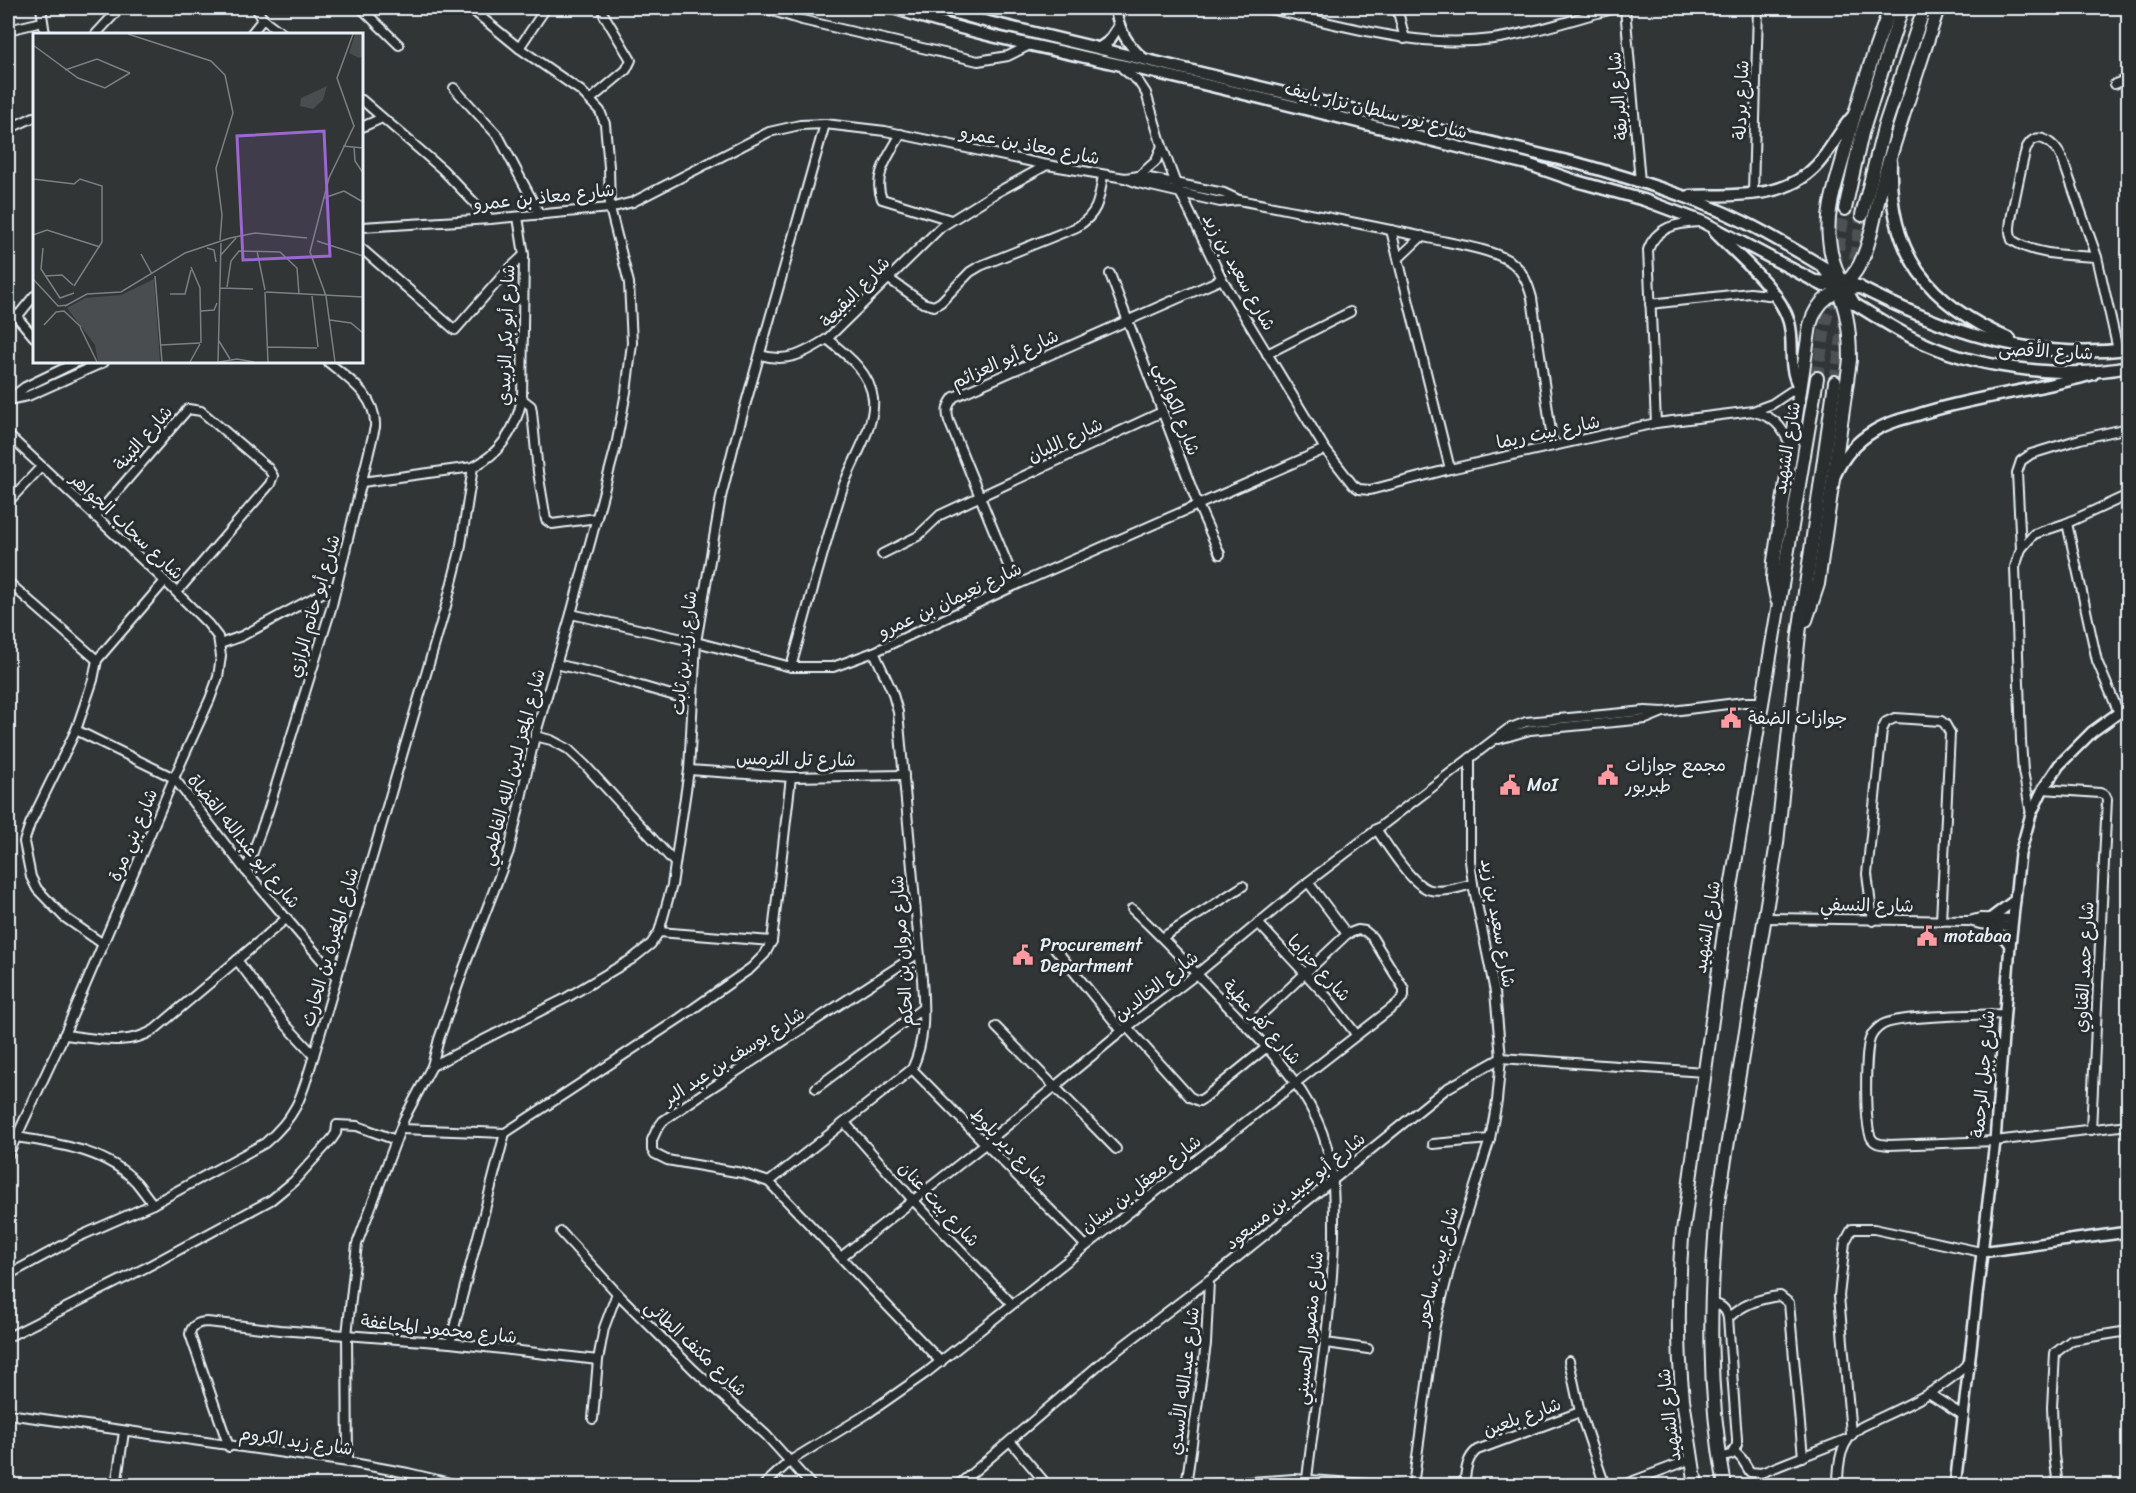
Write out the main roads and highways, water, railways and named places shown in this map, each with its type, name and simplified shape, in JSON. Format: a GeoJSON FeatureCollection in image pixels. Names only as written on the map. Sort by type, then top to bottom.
{"type":"FeatureCollection","features":[{"type":"Feature","properties":{"kind":"highway"},"geometry":{"type":"LineString","coordinates":[[1799,634],[1818,584],[1850,360],[1849,334],[1842,288],[1829,240],[1830,212],[1854,116],[1890,8]]}},
{"type":"Feature","properties":{"kind":"highway"},"geometry":{"type":"LineString","coordinates":[[1845,209],[1862,134],[1902,8]]}},
{"type":"Feature","properties":{"kind":"highway"},"geometry":{"type":"LineString","coordinates":[[1862,215],[1884,128],[1924,8]]}},
{"type":"Feature","properties":{"kind":"highway"},"geometry":{"type":"LineString","coordinates":[[1779,607],[1774,589],[1773,561],[1811,319],[1821,302],[1842,288],[1864,256],[1877,200],[1938,8]]}},
{"type":"Feature","properties":{"kind":"highway"},"geometry":{"type":"LineString","coordinates":[[1825,268],[1842,288]]}},
{"type":"Feature","properties":{"kind":"highway"},"geometry":{"type":"LineString","coordinates":[[1817,282],[1842,288],[1859,287]]}},
{"type":"Feature","properties":{"kind":"highway","name":"شارع الشهيد"},"geometry":{"type":"LineString","coordinates":[[1696,1485],[1681,1371],[1679,1291],[1682,1238],[1727,911],[1817,378]]}},
{"type":"Feature","properties":{"kind":"highway","name":"شارع الشهيد"},"geometry":{"type":"LineString","coordinates":[[1725,1485],[1711,1381],[1716,1227],[1721,1177],[1781,814],[1799,634],[1835,382]]}},
{"type":"Feature","properties":{"kind":"main road","name":"شارع نور سلطان نزار باييف"},"geometry":{"type":"LineString","coordinates":[[893,8],[1030,45],[1120,64],[1527,164],[1576,181],[1644,200],[1706,224],[1817,282]]}},
{"type":"Feature","properties":{"kind":"main road","name":"شارع نور سلطان نزار باييف"},"geometry":{"type":"LineString","coordinates":[[938,8],[1580,164],[1681,196],[1744,221],[1825,268]]}},
{"type":"Feature","properties":{"kind":"main road"},"geometry":{"type":"LineString","coordinates":[[1681,196],[1753,193],[1778,190],[1789,186],[1817,165],[1854,116]]}},
{"type":"Feature","properties":{"kind":"main road"},"geometry":{"type":"LineString","coordinates":[[1891,154],[1893,207],[1901,237],[1915,267],[1936,294],[1966,318],[2027,346]]}},
{"type":"Feature","properties":{"kind":"main road"},"geometry":{"type":"LineString","coordinates":[[1706,224],[1777,296],[1791,328],[1792,368],[1799,386]]}},
{"type":"Feature","properties":{"kind":"main road","name":"شارع الأقصى"},"geometry":{"type":"LineString","coordinates":[[1859,287],[1932,322],[1978,337],[2052,351],[2085,352],[2123,349]]}},
{"type":"Feature","properties":{"kind":"main road","name":"شارع الأقصى"},"geometry":{"type":"LineString","coordinates":[[1842,288],[1907,336],[1973,361],[2020,369],[2106,370],[2128,367]]}},
{"type":"Feature","properties":{"kind":"main road"},"geometry":{"type":"LineString","coordinates":[[1832,481],[1849,452],[1865,437],[1884,425],[1960,402],[2061,383],[2106,370]]}},
{"type":"Feature","properties":{"kind":"tunnel"},"geometry":{"type":"LineString","coordinates":[[1835,267],[1845,209]]}},
{"type":"Feature","properties":{"kind":"tunnel"},"geometry":{"type":"LineString","coordinates":[[1852,277],[1862,215]]}},
{"type":"Feature","properties":{"kind":"tunnel"},"geometry":{"type":"LineString","coordinates":[[1817,378],[1831,290]]}},
{"type":"Feature","properties":{"kind":"tunnel"},"geometry":{"type":"LineString","coordinates":[[1835,382],[1845,318]]}},
{"type":"Feature","properties":{"kind":"place","name":"جوازات الضفة"},"geometry":{"type":"Point","coordinates":[1731,718]}},
{"type":"Feature","properties":{"kind":"place","name":"مجمع جوازات طبربور"},"geometry":{"type":"Point","coordinates":[1608,775]}},
{"type":"Feature","properties":{"kind":"place","name":"MoI"},"geometry":{"type":"Point","coordinates":[1510,785]}},
{"type":"Feature","properties":{"kind":"place","name":"motabaa"},"geometry":{"type":"Point","coordinates":[1927,936]}},
{"type":"Feature","properties":{"kind":"place","name":"Procurement Department"},"geometry":{"type":"Point","coordinates":[1023,955]}}]}
